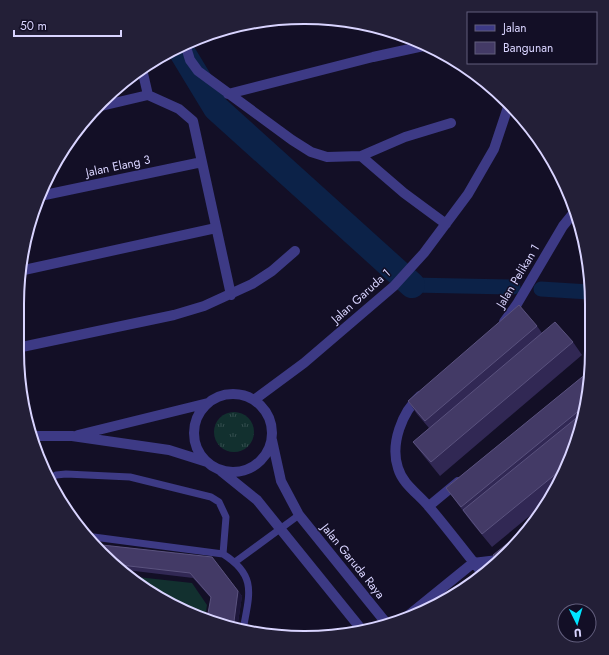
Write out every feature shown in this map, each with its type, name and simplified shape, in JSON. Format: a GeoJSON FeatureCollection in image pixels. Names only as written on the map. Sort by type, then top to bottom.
{"type":"FeatureCollection","features":[{"type":"Feature","properties":{"kind":"street"},"geometry":{"type":"LineString","coordinates":[[228,94],[373,57],[417,47]]}},
{"type":"Feature","properties":{"kind":"street"},"geometry":{"type":"LineString","coordinates":[[187,50],[190,60],[198,71],[228,94],[292,140],[311,152],[327,157],[361,156],[405,137],[451,123]]}},
{"type":"Feature","properties":{"kind":"street"},"geometry":{"type":"LineString","coordinates":[[143,75],[148,95]]}},
{"type":"Feature","properties":{"kind":"street"},"geometry":{"type":"LineString","coordinates":[[108,104],[148,95],[182,111],[193,121],[231,294]]}},
{"type":"Feature","properties":{"kind":"street","name":"Jalan Garuda 1"},"geometry":{"type":"LineString","coordinates":[[254,400],[304,363],[394,286],[410,269],[468,194],[494,148],[507,110]]}},
{"type":"Feature","properties":{"kind":"street"},"geometry":{"type":"LineString","coordinates":[[361,156],[404,193],[446,224]]}},
{"type":"Feature","properties":{"kind":"street","name":"Jalan Elang 3"},"geometry":{"type":"LineString","coordinates":[[46,195],[202,162]]}},
{"type":"Feature","properties":{"kind":"street","name":"Jalan Pelikan 1"},"geometry":{"type":"LineString","coordinates":[[496,332],[517,304],[563,226],[571,217]]}},
{"type":"Feature","properties":{"kind":"street"},"geometry":{"type":"LineString","coordinates":[[26,270],[216,228]]}},
{"type":"Feature","properties":{"kind":"street"},"geometry":{"type":"LineString","coordinates":[[24,347],[174,315],[231,294],[272,271],[296,251]]}},
{"type":"Feature","properties":{"kind":"street"},"geometry":{"type":"LineString","coordinates":[[427,390],[415,400],[405,414],[397,442],[396,457],[398,468],[405,482],[429,506],[479,569]]}},
{"type":"Feature","properties":{"kind":"street"},"geometry":{"type":"LineString","coordinates":[[206,462],[198,451],[194,439],[194,425],[199,413],[208,403],[218,396],[231,393],[243,395],[254,400],[263,407],[269,417],[272,428],[272,440],[281,481],[299,515]]}},
{"type":"Feature","properties":{"kind":"street"},"geometry":{"type":"LineString","coordinates":[[72,436],[208,403]]}},
{"type":"Feature","properties":{"kind":"street"},"geometry":{"type":"LineString","coordinates":[[38,436],[72,436],[168,450],[206,462],[218,469],[258,500],[280,530],[359,626]]}},
{"type":"Feature","properties":{"kind":"street"},"geometry":{"type":"LineString","coordinates":[[218,469],[229,472],[241,471],[252,467],[261,460],[268,451],[272,440]]}},
{"type":"Feature","properties":{"kind":"street"},"geometry":{"type":"LineString","coordinates":[[429,506],[465,476]]}},
{"type":"Feature","properties":{"kind":"street","name":"Jalan Garuda Raya"},"geometry":{"type":"LineString","coordinates":[[299,515],[383,619]]}},
{"type":"Feature","properties":{"kind":"street"},"geometry":{"type":"LineString","coordinates":[[419,607],[473,562],[488,562]]}},
{"type":"Feature","properties":{"kind":"lane"},"geometry":{"type":"LineString","coordinates":[[54,476],[66,474],[130,477],[211,496],[219,502],[226,517],[223,554]]}},
{"type":"Feature","properties":{"kind":"lane"},"geometry":{"type":"LineString","coordinates":[[235,562],[299,515]]}},
{"type":"Feature","properties":{"kind":"lane"},"geometry":{"type":"LineString","coordinates":[[96,537],[223,554],[235,562],[245,573],[249,588],[244,624]]}},
{"type":"Feature","properties":{"kind":"green space"},"geometry":{"type":"Polygon","coordinates":[[[238,412],[245,415],[251,421],[254,432],[253,440],[245,449],[238,452],[230,452],[223,449],[215,440],[214,428],[217,421],[226,413],[238,412]]]}},
{"type":"Feature","properties":{"kind":"green space"},"geometry":{"type":"Polygon","coordinates":[[[140,577],[192,583],[207,605],[206,613],[197,610],[164,593],[140,577]]]}},
{"type":"Feature","properties":{"kind":"building"},"geometry":{"type":"Polygon","coordinates":[[[519,305],[537,326],[425,421],[408,401],[519,305]]]}},
{"type":"Feature","properties":{"kind":"building"},"geometry":{"type":"Polygon","coordinates":[[[555,322],[573,342],[431,462],[413,442],[555,322]]]}},
{"type":"Feature","properties":{"kind":"building"},"geometry":{"type":"Polygon","coordinates":[[[584,376],[578,411],[461,507],[446,488],[584,376]]]}},
{"type":"Feature","properties":{"kind":"building"},"geometry":{"type":"Polygon","coordinates":[[[576,418],[564,458],[557,473],[482,534],[463,510],[576,418]]]}},
{"type":"Feature","properties":{"kind":"building"},"geometry":{"type":"Polygon","coordinates":[[[508,543],[494,557],[493,555],[508,543]]]}},
{"type":"Feature","properties":{"kind":"building"},"geometry":{"type":"Polygon","coordinates":[[[103,545],[212,557],[238,591],[234,622],[208,614],[211,597],[190,573],[125,566],[103,545]]]}},
{"type":"Feature","properties":{"kind":"waterway"},"geometry":{"type":"LineString","coordinates":[[182,52],[216,108],[412,285]]}},
{"type":"Feature","properties":{"kind":"waterway"},"geometry":{"type":"LineString","coordinates":[[412,285],[513,287]]}},
{"type":"Feature","properties":{"kind":"waterway"},"geometry":{"type":"LineString","coordinates":[[541,289],[584,292]]}}]}
